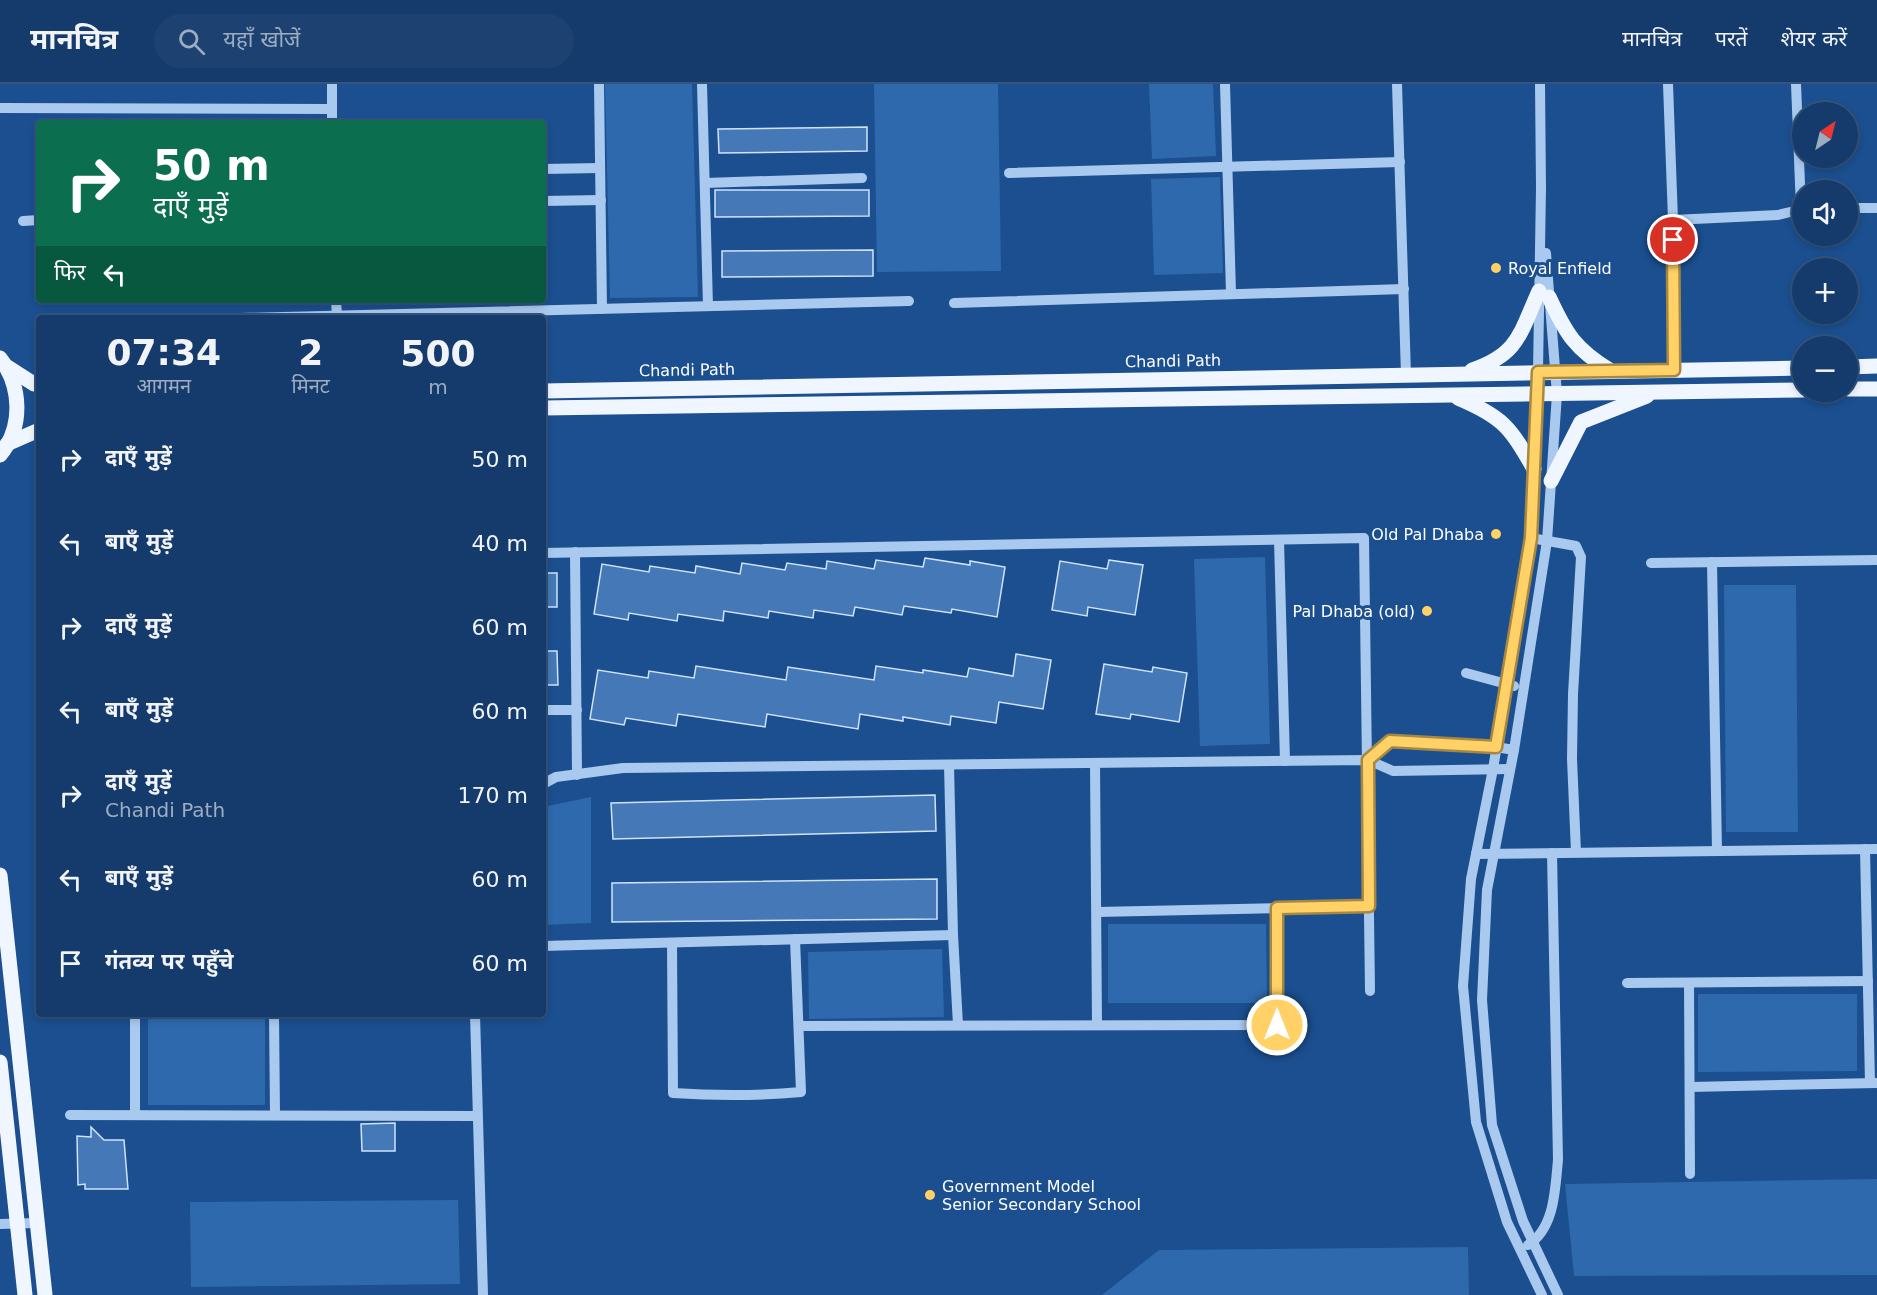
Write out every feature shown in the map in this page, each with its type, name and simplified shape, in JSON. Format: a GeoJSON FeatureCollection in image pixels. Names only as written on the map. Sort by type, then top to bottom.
{"type":"FeatureCollection","features":[{"type":"Feature","properties":{"kind":"main road"},"geometry":{"type":"LineString","coordinates":[[1460,374],[1494,361],[1510,350],[1544,294],[1570,338],[1591,358],[1611,371]]}},
{"type":"Feature","properties":{"kind":"main road"},"geometry":{"type":"LineString","coordinates":[[3,362],[36,384]]}},
{"type":"Feature","properties":{"kind":"main road"},"geometry":{"type":"LineString","coordinates":[[3,362],[15,389],[17,415],[13,432],[3,449]]}},
{"type":"Feature","properties":{"kind":"main road"},"geometry":{"type":"LineString","coordinates":[[1858,367],[1877,366]]}},
{"type":"Feature","properties":{"kind":"main road","name":"Chandi Path"},"geometry":{"type":"LineString","coordinates":[[546,391],[1792,368]]}},
{"type":"Feature","properties":{"kind":"main road"},"geometry":{"type":"LineString","coordinates":[[1858,389],[1877,389]]}},
{"type":"Feature","properties":{"kind":"main road"},"geometry":{"type":"LineString","coordinates":[[546,408],[1792,390]]}},
{"type":"Feature","properties":{"kind":"main road"},"geometry":{"type":"LineString","coordinates":[[1551,481],[1581,422],[1655,392]]}},
{"type":"Feature","properties":{"kind":"main road"},"geometry":{"type":"LineString","coordinates":[[1452,395],[1483,409],[1504,423],[1518,440],[1534,469]]}},
{"type":"Feature","properties":{"kind":"main road"},"geometry":{"type":"LineString","coordinates":[[3,449],[36,432]]}},
{"type":"Feature","properties":{"kind":"main road"},"geometry":{"type":"LineString","coordinates":[[0,875],[45,1295]]}},
{"type":"Feature","properties":{"kind":"main road"},"geometry":{"type":"LineString","coordinates":[[0,1062],[25,1295]]}},
{"type":"Feature","properties":{"kind":"street"},"geometry":{"type":"LineString","coordinates":[[332,84],[332,120]]}},
{"type":"Feature","properties":{"kind":"street"},"geometry":{"type":"LineString","coordinates":[[599,84],[602,309]]}},
{"type":"Feature","properties":{"kind":"street"},"geometry":{"type":"LineString","coordinates":[[702,84],[708,306]]}},
{"type":"Feature","properties":{"kind":"street"},"geometry":{"type":"LineString","coordinates":[[1225,84],[1231,293]]}},
{"type":"Feature","properties":{"kind":"street"},"geometry":{"type":"LineString","coordinates":[[1397,84],[1406,375]]}},
{"type":"Feature","properties":{"kind":"street"},"geometry":{"type":"LineString","coordinates":[[1539,84],[1544,294],[1538,372],[1531,538],[1493,769],[1471,879],[1463,986],[1476,1122],[1507,1222],[1542,1295]]}},
{"type":"Feature","properties":{"kind":"street"},"geometry":{"type":"LineString","coordinates":[[1668,84],[1673,220],[1674,370]]}},
{"type":"Feature","properties":{"kind":"street"},"geometry":{"type":"LineString","coordinates":[[1796,84],[1801,180]]}},
{"type":"Feature","properties":{"kind":"street"},"geometry":{"type":"LineString","coordinates":[[0,108],[332,109]]}},
{"type":"Feature","properties":{"kind":"street"},"geometry":{"type":"LineString","coordinates":[[1009,173],[1400,162]]}},
{"type":"Feature","properties":{"kind":"street"},"geometry":{"type":"LineString","coordinates":[[546,169],[600,168]]}},
{"type":"Feature","properties":{"kind":"street"},"geometry":{"type":"LineString","coordinates":[[705,183],[862,178]]}},
{"type":"Feature","properties":{"kind":"street"},"geometry":{"type":"LineString","coordinates":[[546,201],[601,200]]}},
{"type":"Feature","properties":{"kind":"street"},"geometry":{"type":"LineString","coordinates":[[1858,208],[1877,208]]}},
{"type":"Feature","properties":{"kind":"street"},"geometry":{"type":"LineString","coordinates":[[1673,220],[1778,215],[1792,212]]}},
{"type":"Feature","properties":{"kind":"street"},"geometry":{"type":"LineString","coordinates":[[23,221],[36,220]]}},
{"type":"Feature","properties":{"kind":"street"},"geometry":{"type":"LineString","coordinates":[[954,303],[1404,289]]}},
{"type":"Feature","properties":{"kind":"street"},"geometry":{"type":"LineString","coordinates":[[1544,294],[1557,394],[1547,541],[1514,750],[1487,890],[1482,1000],[1492,1125],[1522,1221],[1558,1295]]}},
{"type":"Feature","properties":{"kind":"street"},"geometry":{"type":"LineString","coordinates":[[375,315],[909,301]]}},
{"type":"Feature","properties":{"kind":"street"},"geometry":{"type":"LineString","coordinates":[[546,553],[1364,538],[1370,991]]}},
{"type":"Feature","properties":{"kind":"street"},"geometry":{"type":"LineString","coordinates":[[1531,538],[1576,546],[1581,557],[1572,759],[1576,852]]}},
{"type":"Feature","properties":{"kind":"street"},"geometry":{"type":"LineString","coordinates":[[1279,540],[1285,761]]}},
{"type":"Feature","properties":{"kind":"street"},"geometry":{"type":"LineString","coordinates":[[575,552],[577,775]]}},
{"type":"Feature","properties":{"kind":"street"},"geometry":{"type":"LineString","coordinates":[[1651,563],[1877,560]]}},
{"type":"Feature","properties":{"kind":"street"},"geometry":{"type":"LineString","coordinates":[[1712,562],[1717,851]]}},
{"type":"Feature","properties":{"kind":"street"},"geometry":{"type":"LineString","coordinates":[[1466,673],[1507,686],[1523,686]]}},
{"type":"Feature","properties":{"kind":"street"},"geometry":{"type":"LineString","coordinates":[[546,710],[577,710]]}},
{"type":"Feature","properties":{"kind":"street"},"geometry":{"type":"LineString","coordinates":[[1368,760],[1390,741],[1514,750]]}},
{"type":"Feature","properties":{"kind":"street"},"geometry":{"type":"LineString","coordinates":[[546,782],[556,777],[623,768],[1368,760],[1394,771],[1510,769]]}},
{"type":"Feature","properties":{"kind":"street"},"geometry":{"type":"LineString","coordinates":[[1095,763],[1097,1025]]}},
{"type":"Feature","properties":{"kind":"street"},"geometry":{"type":"LineString","coordinates":[[949,765],[953,935],[958,1025]]}},
{"type":"Feature","properties":{"kind":"street"},"geometry":{"type":"LineString","coordinates":[[1690,1087],[1873,1083],[1865,849]]}},
{"type":"Feature","properties":{"kind":"street"},"geometry":{"type":"LineString","coordinates":[[1476,854],[1877,849]]}},
{"type":"Feature","properties":{"kind":"street"},"geometry":{"type":"LineString","coordinates":[[1520,1250],[1533,1242],[1546,1224],[1554,1203],[1558,1160],[1552,853]]}},
{"type":"Feature","properties":{"kind":"street"},"geometry":{"type":"LineString","coordinates":[[1096,912],[1369,906]]}},
{"type":"Feature","properties":{"kind":"street"},"geometry":{"type":"LineString","coordinates":[[799,1026],[1277,1025],[1277,908]]}},
{"type":"Feature","properties":{"kind":"street"},"geometry":{"type":"LineString","coordinates":[[546,946],[953,935]]}},
{"type":"Feature","properties":{"kind":"street"},"geometry":{"type":"LineString","coordinates":[[672,943],[673,1093],[746,1096],[801,1092],[795,939]]}},
{"type":"Feature","properties":{"kind":"street"},"geometry":{"type":"LineString","coordinates":[[1627,983],[1868,981]]}},
{"type":"Feature","properties":{"kind":"street"},"geometry":{"type":"LineString","coordinates":[[1689,983],[1690,1174]]}},
{"type":"Feature","properties":{"kind":"street"},"geometry":{"type":"LineString","coordinates":[[135,1017],[135,1115]]}},
{"type":"Feature","properties":{"kind":"street"},"geometry":{"type":"LineString","coordinates":[[274,1017],[275,1115]]}},
{"type":"Feature","properties":{"kind":"street"},"geometry":{"type":"LineString","coordinates":[[476,1017],[483,1295]]}},
{"type":"Feature","properties":{"kind":"street"},"geometry":{"type":"LineString","coordinates":[[70,1115],[477,1116]]}},
{"type":"Feature","properties":{"kind":"street"},"geometry":{"type":"LineString","coordinates":[[0,1224],[36,1223]]}},
{"type":"Feature","properties":{"kind":"shaded area"},"geometry":{"type":"Polygon","coordinates":[[[605,84],[692,84],[698,297],[610,298],[605,84]]]}},
{"type":"Feature","properties":{"kind":"shaded area"},"geometry":{"type":"Polygon","coordinates":[[[874,84],[998,84],[1001,271],[877,272],[874,84]]]}},
{"type":"Feature","properties":{"kind":"shaded area"},"geometry":{"type":"Polygon","coordinates":[[[1149,84],[1213,84],[1216,156],[1152,159],[1149,84]]]}},
{"type":"Feature","properties":{"kind":"shaded area"},"geometry":{"type":"Polygon","coordinates":[[[1220,177],[1223,273],[1154,275],[1151,179],[1220,177]]]}},
{"type":"Feature","properties":{"kind":"shaded area"},"geometry":{"type":"Polygon","coordinates":[[[1265,557],[1270,744],[1200,746],[1194,559],[1265,557]]]}},
{"type":"Feature","properties":{"kind":"shaded area"},"geometry":{"type":"Polygon","coordinates":[[[1724,585],[1796,585],[1798,832],[1726,832],[1724,585]]]}},
{"type":"Feature","properties":{"kind":"shaded area"},"geometry":{"type":"Polygon","coordinates":[[[591,797],[591,923],[546,925],[546,806],[591,797]]]}},
{"type":"Feature","properties":{"kind":"shaded area"},"geometry":{"type":"Polygon","coordinates":[[[1108,924],[1266,924],[1267,1003],[1108,1003],[1108,924]]]}},
{"type":"Feature","properties":{"kind":"shaded area"},"geometry":{"type":"Polygon","coordinates":[[[942,949],[944,1017],[809,1019],[808,952],[942,949]]]}},
{"type":"Feature","properties":{"kind":"shaded area"},"geometry":{"type":"Polygon","coordinates":[[[1698,994],[1857,994],[1857,1071],[1698,1072],[1698,994]]]}},
{"type":"Feature","properties":{"kind":"shaded area"},"geometry":{"type":"Polygon","coordinates":[[[148,1017],[265,1017],[265,1105],[148,1105],[148,1017]]]}},
{"type":"Feature","properties":{"kind":"shaded area"},"geometry":{"type":"Polygon","coordinates":[[[1877,1179],[1877,1275],[1574,1276],[1565,1184],[1877,1179]]]}},
{"type":"Feature","properties":{"kind":"shaded area"},"geometry":{"type":"Polygon","coordinates":[[[458,1200],[460,1284],[191,1287],[190,1202],[458,1200]]]}},
{"type":"Feature","properties":{"kind":"shaded area"},"geometry":{"type":"Polygon","coordinates":[[[1468,1247],[1469,1295],[1102,1295],[1159,1250],[1468,1247]]]}},
{"type":"Feature","properties":{"kind":"building"},"geometry":{"type":"Polygon","coordinates":[[[867,127],[867,151],[719,153],[718,129],[867,127]]]}},
{"type":"Feature","properties":{"kind":"building"},"geometry":{"type":"Polygon","coordinates":[[[715,190],[869,190],[869,216],[715,217],[715,190]]]}},
{"type":"Feature","properties":{"kind":"building"},"geometry":{"type":"Polygon","coordinates":[[[873,250],[873,276],[722,277],[722,251],[873,250]]]}},
{"type":"Feature","properties":{"kind":"building"},"geometry":{"type":"Polygon","coordinates":[[[925,558],[970,565],[970,561],[1005,567],[997,617],[952,609],[951,613],[904,606],[902,615],[855,607],[853,616],[814,610],[813,618],[769,611],[768,618],[724,611],[723,621],[678,614],[677,621],[629,613],[628,620],[594,614],[602,564],[649,572],[650,566],[695,573],[696,566],[740,574],[742,563],[785,570],[787,563],[826,569],[827,561],[874,569],[876,560],[923,567],[925,558]]]}},
{"type":"Feature","properties":{"kind":"building"},"geometry":{"type":"Polygon","coordinates":[[[1109,560],[1143,565],[1135,615],[1088,607],[1087,616],[1052,610],[1060,561],[1107,569],[1109,560]]]}},
{"type":"Feature","properties":{"kind":"building"},"geometry":{"type":"Polygon","coordinates":[[[546,573],[557,573],[557,607],[546,607],[546,573]]]}},
{"type":"Feature","properties":{"kind":"building"},"geometry":{"type":"Polygon","coordinates":[[[546,651],[557,651],[558,685],[546,685],[546,651]]]}},
{"type":"Feature","properties":{"kind":"building"},"geometry":{"type":"Polygon","coordinates":[[[1016,654],[1051,660],[1043,709],[999,702],[996,723],[951,716],[950,725],[903,717],[903,721],[860,714],[858,729],[767,714],[765,727],[678,714],[676,726],[626,718],[624,725],[590,719],[598,670],[648,678],[649,671],[694,678],[696,666],[786,680],[788,667],[874,680],[876,666],[967,677],[969,668],[1013,676],[1016,654]]]}},
{"type":"Feature","properties":{"kind":"building"},"geometry":{"type":"Polygon","coordinates":[[[1104,664],[1152,672],[1153,667],[1187,673],[1179,722],[1131,714],[1130,719],[1096,714],[1104,664]]]}},
{"type":"Feature","properties":{"kind":"building"},"geometry":{"type":"Polygon","coordinates":[[[935,795],[936,831],[613,839],[611,803],[935,795]]]}},
{"type":"Feature","properties":{"kind":"building"},"geometry":{"type":"Polygon","coordinates":[[[937,879],[937,919],[612,922],[612,883],[937,879]]]}},
{"type":"Feature","properties":{"kind":"building"},"geometry":{"type":"Polygon","coordinates":[[[395,1123],[395,1151],[362,1151],[361,1124],[395,1123]]]}},
{"type":"Feature","properties":{"kind":"building"},"geometry":{"type":"Polygon","coordinates":[[[91,1127],[104,1140],[124,1140],[128,1189],[85,1189],[85,1184],[78,1185],[77,1136],[91,1137],[91,1127]]]}},
{"type":"Feature","properties":{"kind":"place","name":"Royal Enfield"},"geometry":{"type":"Point","coordinates":[1496,268]}},
{"type":"Feature","properties":{"kind":"place","name":"Old Pal Dhaba"},"geometry":{"type":"Point","coordinates":[1496,534]}},
{"type":"Feature","properties":{"kind":"place","name":"Pal Dhaba (old)"},"geometry":{"type":"Point","coordinates":[1427,611]}},
{"type":"Feature","properties":{"kind":"place","name":"Government Model Senior Secondary School"},"geometry":{"type":"Point","coordinates":[930,1195]}},
{"type":"Feature","properties":{"kind":"route"},"geometry":{"type":"LineString","coordinates":[[1277,1025],[1277,908],[1369,906],[1368,760],[1390,741],[1496,747],[1531,538],[1538,372],[1674,370],[1673,240]]}}]}
